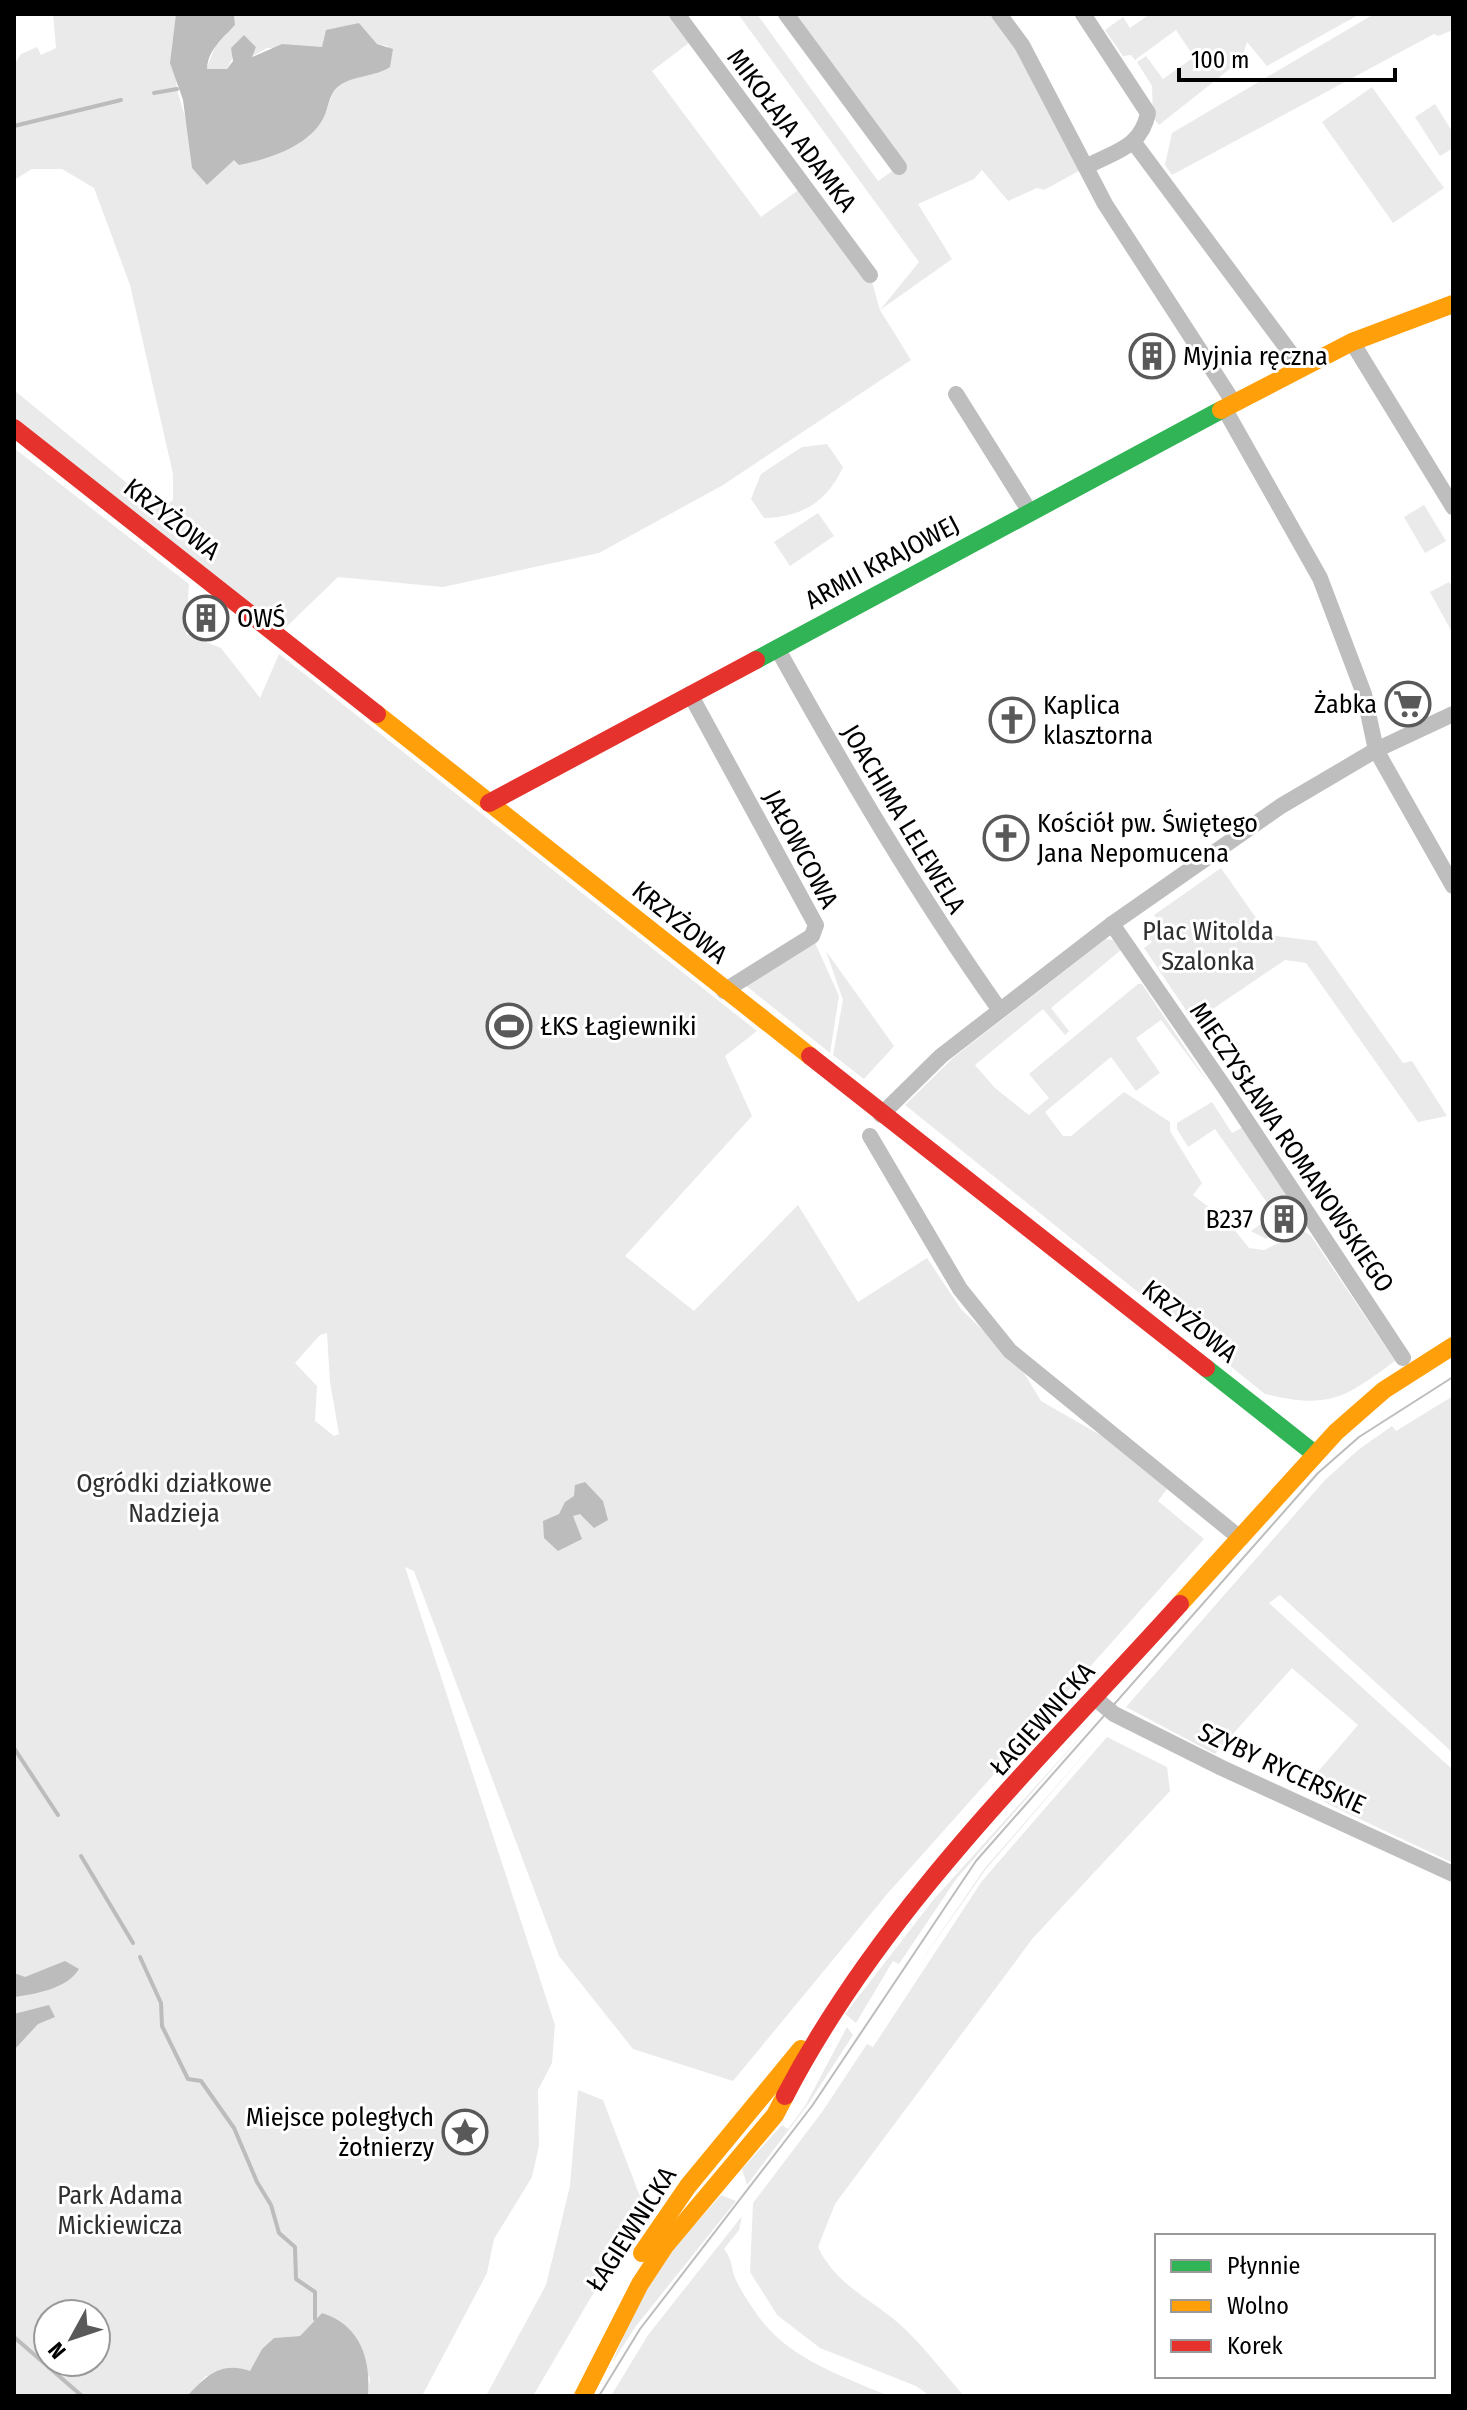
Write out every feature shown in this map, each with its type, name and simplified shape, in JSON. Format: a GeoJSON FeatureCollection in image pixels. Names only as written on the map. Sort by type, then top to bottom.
{"type":"FeatureCollection","features":[{"type":"Feature","properties":{"kind":"street","name":"MIKOŁAJA ADAMKA"},"geometry":{"type":"LineString","coordinates":[[677,14],[870,275]]}},
{"type":"Feature","properties":{"kind":"street"},"geometry":{"type":"LineString","coordinates":[[786,14],[899,167]]}},
{"type":"Feature","properties":{"kind":"street"},"geometry":{"type":"LineString","coordinates":[[999,14],[1022,45],[1105,204],[1229,405],[1320,578],[1364,694],[1376,750],[1453,886]]}},
{"type":"Feature","properties":{"kind":"street"},"geometry":{"type":"LineString","coordinates":[[1083,14],[1148,113],[1145,127],[1135,144],[1086,167]]}},
{"type":"Feature","properties":{"kind":"street"},"geometry":{"type":"LineString","coordinates":[[1135,144],[1301,367]]}},
{"type":"Feature","properties":{"kind":"street","name":"ARMII KRAJOWEJ"},"geometry":{"type":"LineString","coordinates":[[489,803],[1301,367],[1352,342],[1453,304]]}},
{"type":"Feature","properties":{"kind":"street"},"geometry":{"type":"LineString","coordinates":[[1352,342],[1453,507]]}},
{"type":"Feature","properties":{"kind":"street"},"geometry":{"type":"LineString","coordinates":[[956,394],[1030,512]]}},
{"type":"Feature","properties":{"kind":"street","name":"KRZYŻOWA"},"geometry":{"type":"LineString","coordinates":[[14,428],[881,1115],[1315,1454]]}},
{"type":"Feature","properties":{"kind":"street","name":"JOACHIMA LELEWELA"},"geometry":{"type":"LineString","coordinates":[[777,648],[906,873],[999,1009]]}},
{"type":"Feature","properties":{"kind":"street","name":"JAŁOWCOWA"},"geometry":{"type":"LineString","coordinates":[[690,694],[816,925],[812,936],[724,991]]}},
{"type":"Feature","properties":{"kind":"street"},"geometry":{"type":"LineString","coordinates":[[881,1115],[941,1056],[1112,924],[1281,806],[1376,750],[1453,714]]}},
{"type":"Feature","properties":{"kind":"street","name":"MIECZYSŁAWA ROMANOWSKIEGO"},"geometry":{"type":"LineString","coordinates":[[1112,924],[1403,1358]]}},
{"type":"Feature","properties":{"kind":"street"},"geometry":{"type":"LineString","coordinates":[[870,1136],[960,1289],[1010,1351],[1240,1538]]}},
{"type":"Feature","properties":{"kind":"street","name":"ŁAGIEWNICKA"},"geometry":{"type":"LineString","coordinates":[[569,2396],[601,2325],[651,2238],[748,2110],[819,2030],[940,1870],[1315,1454],[1366,1404],[1453,1346]]}},
{"type":"Feature","properties":{"kind":"street","name":"SZYBY RYCERSKIE"},"geometry":{"type":"LineString","coordinates":[[1096,1699],[1114,1714],[1215,1765],[1453,1874]]}},
{"type":"Feature","properties":{"kind":"street","name":"ŁAGIEWNICKA"},"geometry":{"type":"LineString","coordinates":[[583,2396],[640,2284],[665,2246],[785,2101],[819,2030]]}},
{"type":"Feature","properties":{"kind":"green space"},"geometry":{"type":"Polygon","coordinates":[[[53,14],[176,14],[177,32],[172,43],[177,89],[189,131],[192,168],[207,185],[234,159],[273,155],[298,144],[318,126],[338,87],[355,78],[385,70],[388,46],[377,44],[359,23],[345,29],[322,47],[267,48],[251,57],[256,47],[244,35],[227,69],[206,69],[216,45],[235,25],[234,14],[677,14],[694,39],[652,71],[761,217],[804,186],[870,275],[880,310],[911,360],[723,485],[599,553],[443,587],[338,577],[282,631],[14,419],[14,390],[139,493],[166,505],[173,500],[173,474],[130,285],[94,188],[62,169],[32,169],[14,180],[14,65],[21,54],[37,47],[41,55],[56,48],[53,14]]]}},
{"type":"Feature","properties":{"kind":"green space"},"geometry":{"type":"Polygon","coordinates":[[[738,14],[757,14],[878,181],[898,167],[786,14],[999,14],[1086,167],[1044,190],[1037,188],[1008,201],[982,170],[974,179],[918,204],[952,259],[880,310],[919,262],[738,14]]]}},
{"type":"Feature","properties":{"kind":"green space"},"geometry":{"type":"Polygon","coordinates":[[[1150,14],[1360,14],[1267,66],[1247,42],[1241,60],[1159,125],[1153,118],[1152,86],[1137,62],[1146,56],[1163,79],[1194,57],[1176,30],[1135,60],[1131,55],[1123,56],[1105,30],[1123,17],[1130,28],[1150,14]]]}},
{"type":"Feature","properties":{"kind":"green space"},"geometry":{"type":"Polygon","coordinates":[[[1374,14],[1453,14],[1453,30],[1438,36],[1434,34],[1172,175],[1165,165],[1172,133],[1374,14]]]}},
{"type":"Feature","properties":{"kind":"green space"},"geometry":{"type":"Polygon","coordinates":[[[1372,87],[1444,188],[1393,223],[1322,122],[1372,87]]]}},
{"type":"Feature","properties":{"kind":"green space"},"geometry":{"type":"Polygon","coordinates":[[[1435,104],[1453,133],[1453,148],[1440,156],[1415,117],[1435,104]]]}},
{"type":"Feature","properties":{"kind":"green space"},"geometry":{"type":"Polygon","coordinates":[[[827,444],[843,467],[829,490],[801,511],[764,518],[751,499],[761,474],[802,447],[827,444]]]}},
{"type":"Feature","properties":{"kind":"green space"},"geometry":{"type":"Polygon","coordinates":[[[14,448],[189,584],[186,634],[221,648],[260,698],[279,654],[757,1031],[725,1056],[752,1116],[625,1256],[694,1311],[798,1205],[858,1302],[927,1258],[961,1309],[1021,1368],[1041,1401],[1102,1436],[1167,1489],[1158,1501],[1204,1539],[888,1893],[733,2081],[633,2049],[559,1956],[414,1571],[405,1567],[555,2025],[552,2063],[538,2090],[539,2146],[532,2177],[494,2239],[487,2273],[422,2396],[368,2396],[370,2378],[322,2313],[300,2336],[274,2338],[262,2349],[250,2372],[206,2376],[187,2396],[14,2396],[14,448]],[[327,1333],[320,1335],[295,1363],[317,1386],[315,1421],[334,1436],[339,1434],[330,1382],[327,1333]]]}},
{"type":"Feature","properties":{"kind":"green space"},"geometry":{"type":"Polygon","coordinates":[[[1424,505],[1446,541],[1425,553],[1404,517],[1424,505]]]}},
{"type":"Feature","properties":{"kind":"green space"},"geometry":{"type":"Polygon","coordinates":[[[818,513],[834,536],[790,566],[774,542],[818,513]]]}},
{"type":"Feature","properties":{"kind":"green space"},"geometry":{"type":"Polygon","coordinates":[[[1449,582],[1453,588],[1453,634],[1430,592],[1449,582]]]}},
{"type":"Feature","properties":{"kind":"green space","name":"Plac Witolda Szalonka"},"geometry":{"type":"Polygon","coordinates":[[[1221,868],[1268,935],[1316,941],[1403,1063],[1412,1061],[1447,1116],[1418,1122],[1306,963],[1285,960],[1195,1021],[1192,1019],[1144,948],[1152,942],[1145,931],[1159,922],[1154,915],[1221,868]]]}},
{"type":"Feature","properties":{"kind":"green space"},"geometry":{"type":"Polygon","coordinates":[[[812,936],[839,996],[830,1053],[740,981],[812,936]]]}},
{"type":"Feature","properties":{"kind":"green space"},"geometry":{"type":"Polygon","coordinates":[[[1106,939],[1113,940],[1121,950],[1051,1008],[1069,1031],[1065,1035],[1043,1009],[975,1065],[995,1088],[1029,1115],[1049,1098],[1029,1074],[1138,984],[1142,984],[1210,1085],[1161,1020],[1136,1038],[1160,1073],[1136,1091],[1111,1057],[1045,1112],[1063,1136],[1071,1136],[1124,1092],[1170,1122],[1170,1131],[1202,1183],[1193,1195],[1229,1223],[1249,1248],[1264,1250],[1304,1231],[1311,1236],[1395,1361],[1348,1392],[1305,1401],[1265,1394],[905,1105],[954,1057],[1106,939]]]}},
{"type":"Feature","properties":{"kind":"green space"},"geometry":{"type":"Polygon","coordinates":[[[826,951],[894,1046],[864,1079],[833,1055],[843,1000],[826,951]]]}},
{"type":"Feature","properties":{"kind":"green space"},"geometry":{"type":"Polygon","coordinates":[[[1212,1102],[1232,1133],[1243,1127],[1300,1214],[1300,1219],[1266,1239],[1251,1231],[1275,1214],[1215,1129],[1188,1147],[1177,1129],[1177,1123],[1212,1102]]]}},
{"type":"Feature","properties":{"kind":"green space"},"geometry":{"type":"Polygon","coordinates":[[[1453,1396],[1453,1753],[1280,1595],[1269,1603],[1453,1770],[1453,1863],[1328,1804],[1304,1788],[1358,1725],[1292,1668],[1215,1754],[1126,1707],[1325,1480],[1358,1450],[1392,1426],[1396,1431],[1453,1396]]]}},
{"type":"Feature","properties":{"kind":"green space"},"geometry":{"type":"Polygon","coordinates":[[[1090,1726],[957,1878],[899,1964],[893,1961],[856,2023],[845,2014],[934,1899],[1090,1726]]]}},
{"type":"Feature","properties":{"kind":"green space"},"geometry":{"type":"Polygon","coordinates":[[[1107,1728],[986,1869],[913,1973],[985,1868],[1107,1728]]]}},
{"type":"Feature","properties":{"kind":"green space"},"geometry":{"type":"Polygon","coordinates":[[[1107,1737],[1167,1767],[1170,1791],[1033,1938],[835,2204],[818,2247],[836,2273],[907,2331],[964,2396],[930,2396],[916,2386],[820,2348],[777,2315],[750,2272],[753,2203],[822,2112],[867,2044],[873,2047],[982,1881],[1107,1737]]]}},
{"type":"Feature","properties":{"kind":"green space"},"geometry":{"type":"Polygon","coordinates":[[[847,2027],[853,2035],[809,2103],[747,2185],[742,2169],[782,2125],[788,2129],[805,2106],[847,2027]]]}},
{"type":"Feature","properties":{"kind":"green space"},"geometry":{"type":"Polygon","coordinates":[[[578,2090],[603,2100],[644,2207],[533,2396],[486,2396],[546,2285],[570,2186],[578,2090]]]}},
{"type":"Feature","properties":{"kind":"green space"},"geometry":{"type":"Polygon","coordinates":[[[721,2195],[736,2201],[636,2326],[612,2363],[648,2278],[721,2195]]]}},
{"type":"Feature","properties":{"kind":"green space"},"geometry":{"type":"Polygon","coordinates":[[[742,2216],[739,2230],[724,2249],[739,2286],[766,2326],[814,2363],[889,2396],[611,2396],[648,2335],[742,2216]]]}},
{"type":"Feature","properties":{"kind":"shaded area"},"geometry":{"type":"Polygon","coordinates":[[[176,14],[234,14],[235,25],[213,50],[207,69],[227,69],[233,61],[231,48],[244,35],[256,47],[252,57],[282,44],[322,47],[326,30],[359,23],[377,44],[393,49],[390,67],[339,86],[325,115],[308,137],[274,155],[239,165],[234,160],[207,185],[192,168],[183,100],[170,63],[176,14]]]}},
{"type":"Feature","properties":{"kind":"shaded area"},"geometry":{"type":"Polygon","coordinates":[[[585,1482],[603,1501],[608,1520],[594,1528],[580,1514],[573,1516],[582,1539],[558,1551],[544,1538],[543,1521],[559,1514],[565,1502],[574,1496],[575,1485],[585,1482]]]}},
{"type":"Feature","properties":{"kind":"shaded area"},"geometry":{"type":"Polygon","coordinates":[[[65,1961],[79,1969],[67,1981],[50,1989],[14,1997],[14,1973],[25,1977],[65,1961]]]}},
{"type":"Feature","properties":{"kind":"shaded area"},"geometry":{"type":"Polygon","coordinates":[[[49,2005],[55,2017],[38,2024],[14,2050],[14,2014],[49,2005]]]}},
{"type":"Feature","properties":{"kind":"shaded area"},"geometry":{"type":"Polygon","coordinates":[[[322,2313],[346,2326],[360,2345],[365,2356],[368,2396],[187,2396],[215,2372],[231,2368],[250,2371],[262,2349],[274,2338],[300,2336],[322,2313]]]}},
{"type":"Feature","properties":{"kind":"waterway"},"geometry":{"type":"LineString","coordinates":[[154,93],[177,89]]}},
{"type":"Feature","properties":{"kind":"waterway"},"geometry":{"type":"LineString","coordinates":[[14,126],[121,100]]}},
{"type":"Feature","properties":{"kind":"waterway"},"geometry":{"type":"LineString","coordinates":[[14,1748],[58,1815]]}},
{"type":"Feature","properties":{"kind":"waterway"},"geometry":{"type":"LineString","coordinates":[[81,1856],[133,1943]]}},
{"type":"Feature","properties":{"kind":"waterway"},"geometry":{"type":"LineString","coordinates":[[140,1957],[161,2003],[162,2026],[188,2079],[201,2081],[234,2128],[257,2182],[271,2205],[279,2233],[295,2247],[296,2279],[315,2292],[315,2319]]}},
{"type":"Feature","properties":{"kind":"waterway"},"geometry":{"type":"LineString","coordinates":[[14,2337],[82,2396]]}},
{"type":"Feature","properties":{"kind":"tram line"},"geometry":{"type":"LineString","coordinates":[[599,2396],[640,2329],[812,2106],[976,1861],[1318,1473],[1359,1437],[1453,1377]]}},
{"type":"Feature","properties":{"kind":"traffic: fast"},"geometry":{"type":"LineString","coordinates":[[756,660],[1221,410]]}},
{"type":"Feature","properties":{"kind":"traffic: fast"},"geometry":{"type":"LineString","coordinates":[[1206,1368],[1315,1454]]}},
{"type":"Feature","properties":{"kind":"traffic: slow"},"geometry":{"type":"LineString","coordinates":[[1221,410],[1352,342],[1453,304]]}},
{"type":"Feature","properties":{"kind":"traffic: slow"},"geometry":{"type":"LineString","coordinates":[[377,714],[810,1056]]}},
{"type":"Feature","properties":{"kind":"traffic: slow"},"geometry":{"type":"LineString","coordinates":[[1180,1604],[1336,1432],[1384,1390],[1453,1346]]}},
{"type":"Feature","properties":{"kind":"traffic: slow"},"geometry":{"type":"LineString","coordinates":[[642,2253],[688,2186],[801,2049]]}},
{"type":"Feature","properties":{"kind":"traffic: slow"},"geometry":{"type":"LineString","coordinates":[[583,2396],[640,2284],[665,2246],[775,2115],[785,2096]]}},
{"type":"Feature","properties":{"kind":"traffic: jam"},"geometry":{"type":"LineString","coordinates":[[14,428],[377,714]]}},
{"type":"Feature","properties":{"kind":"traffic: jam"},"geometry":{"type":"LineString","coordinates":[[489,803],[756,660]]}},
{"type":"Feature","properties":{"kind":"traffic: jam"},"geometry":{"type":"LineString","coordinates":[[810,1056],[1206,1368]]}},
{"type":"Feature","properties":{"kind":"traffic: jam"},"geometry":{"type":"LineString","coordinates":[[785,2096],[824,2028],[868,1962],[916,1899],[1019,1778],[1180,1604]]}},
{"type":"Feature","properties":{"kind":"place","name":"Myjnia ręczna"},"geometry":{"type":"Point","coordinates":[1152,356]}},
{"type":"Feature","properties":{"kind":"place","name":"OWŚ"},"geometry":{"type":"Point","coordinates":[206,618]}},
{"type":"Feature","properties":{"kind":"place","name":"Żabka"},"geometry":{"type":"Point","coordinates":[1408,704]}},
{"type":"Feature","properties":{"kind":"place","name":"Kaplica klasztorna"},"geometry":{"type":"Point","coordinates":[1012,720]}},
{"type":"Feature","properties":{"kind":"place","name":"Kościół pw. Świętego Jana Nepomucena"},"geometry":{"type":"Point","coordinates":[1006,838]}},
{"type":"Feature","properties":{"kind":"place","name":"ŁKS Łagiewniki"},"geometry":{"type":"Point","coordinates":[509,1026]}},
{"type":"Feature","properties":{"kind":"place","name":"B237"},"geometry":{"type":"Point","coordinates":[1284,1219]}},
{"type":"Feature","properties":{"kind":"place","name":"Miejsce poległych żołnierzy"},"geometry":{"type":"Point","coordinates":[465,2132]}},
{"type":"Feature","properties":{"kind":"park label","name":"Ogródki działkowe Nadzieja"},"geometry":{"type":"Point","coordinates":[174,1498]}},
{"type":"Feature","properties":{"kind":"park label","name":"Park Adama Mickiewicza"},"geometry":{"type":"Point","coordinates":[120,2210]}}]}
